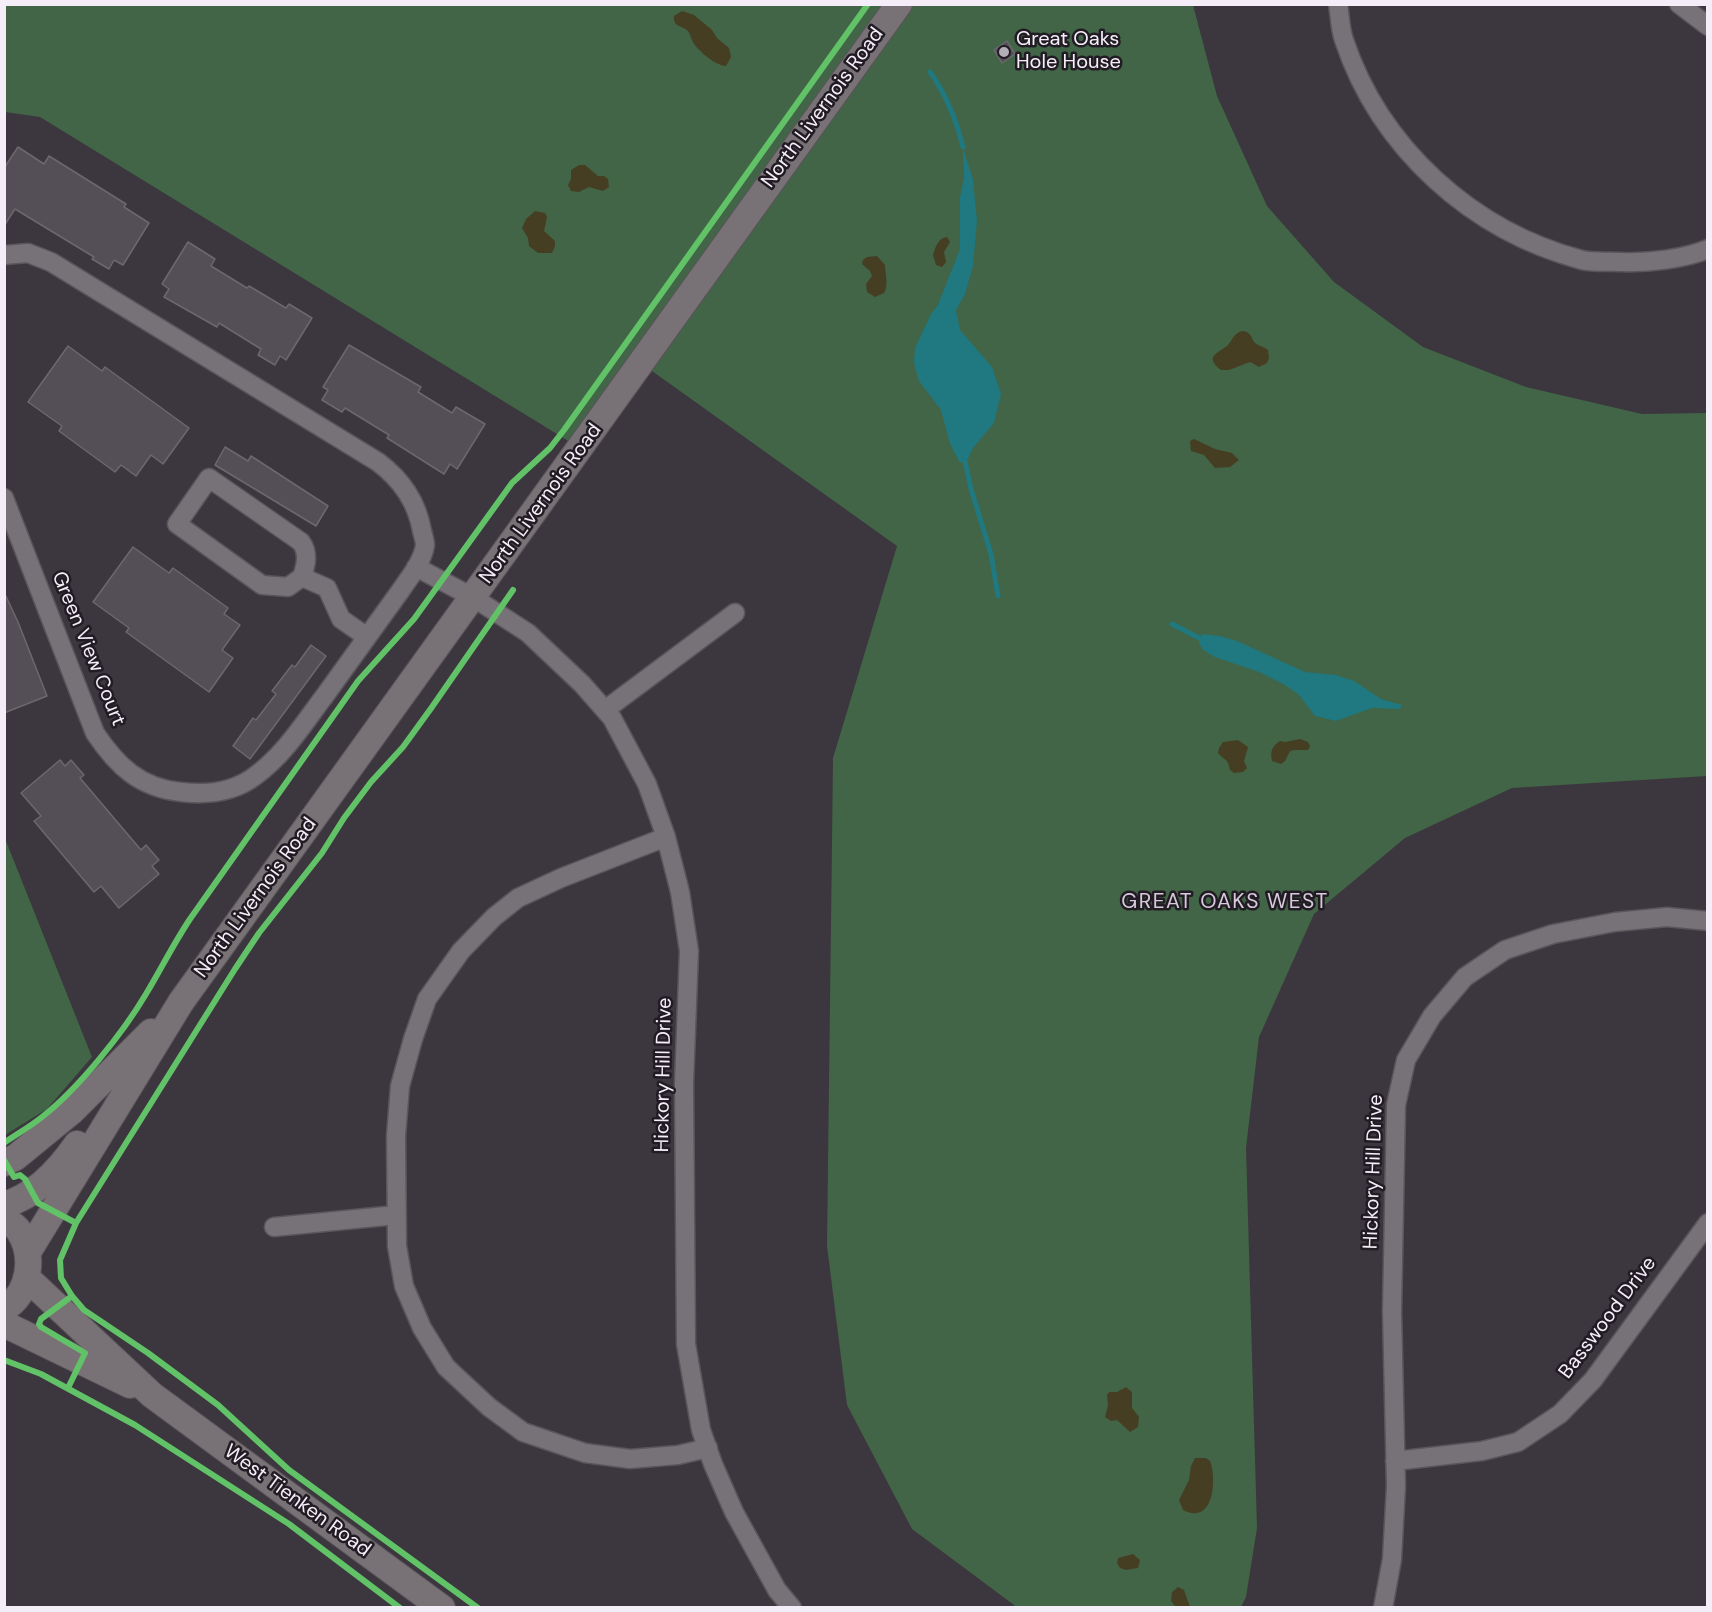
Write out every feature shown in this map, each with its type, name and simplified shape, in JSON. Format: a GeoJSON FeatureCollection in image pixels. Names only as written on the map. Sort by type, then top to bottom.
{"type":"FeatureCollection","features":[{"type":"Feature","properties":{"kind":"main road","name":"North Livernois Road"},"geometry":{"type":"LineString","coordinates":[[28,1252],[181,1002],[474,598],[899,4]]}},
{"type":"Feature","properties":{"kind":"main road","name":"North Livernois Road"},"geometry":{"type":"LineString","coordinates":[[4,1205],[21,1200],[61,1167],[103,1098],[118,1064],[181,1002]]}},
{"type":"Feature","properties":{"kind":"main road"},"geometry":{"type":"LineString","coordinates":[[4,1163],[16,1157],[71,1112],[118,1064]]}},
{"type":"Feature","properties":{"kind":"main road"},"geometry":{"type":"LineString","coordinates":[[4,1219],[19,1232],[28,1252],[27,1278],[21,1292],[11,1305],[4,1309]]}},
{"type":"Feature","properties":{"kind":"main road","name":"West Tienken Road"},"geometry":{"type":"LineString","coordinates":[[27,1278],[152,1395],[442,1608]]}},
{"type":"Feature","properties":{"kind":"main road","name":"West Tienken Road"},"geometry":{"type":"LineString","coordinates":[[4,1324],[152,1395]]}},
{"type":"Feature","properties":{"kind":"street"},"geometry":{"type":"LineString","coordinates":[[1338,4],[1344,39],[1367,95],[1380,115],[1425,172],[1474,211],[1524,240],[1584,260],[1644,262],[1707,249]]}},
{"type":"Feature","properties":{"kind":"street"},"geometry":{"type":"LineString","coordinates":[[1679,4],[1707,26]]}},
{"type":"Feature","properties":{"kind":"street","name":"Green View Court"},"geometry":{"type":"LineString","coordinates":[[4,255],[27,253],[51,262],[389,470],[411,497],[420,521],[425,545],[416,567],[285,750],[254,778],[225,790],[200,795],[171,791],[147,784],[125,770],[95,733],[4,498]]}},
{"type":"Feature","properties":{"kind":"street"},"geometry":{"type":"LineString","coordinates":[[209,478],[301,542],[305,548],[307,563],[302,577],[288,587],[262,585],[177,524],[209,478]]}},
{"type":"Feature","properties":{"kind":"street"},"geometry":{"type":"LineString","coordinates":[[416,567],[474,598]]}},
{"type":"Feature","properties":{"kind":"street"},"geometry":{"type":"LineString","coordinates":[[302,577],[327,588],[341,619],[367,637]]}},
{"type":"Feature","properties":{"kind":"street","name":"Hickory Hill Drive"},"geometry":{"type":"LineString","coordinates":[[474,598],[528,633],[582,684],[612,718],[647,784],[666,837],[680,892],[689,951],[684,1083],[686,1344],[701,1430],[708,1448],[734,1512],[754,1551],[777,1590],[792,1608]]}},
{"type":"Feature","properties":{"kind":"street"},"geometry":{"type":"LineString","coordinates":[[605,710],[735,613]]}},
{"type":"Feature","properties":{"kind":"street"},"geometry":{"type":"LineString","coordinates":[[666,837],[561,878],[518,898],[494,917],[461,951],[427,999],[400,1086],[396,1136],[397,1246],[404,1286],[422,1329],[446,1367],[497,1413],[523,1432],[585,1453],[630,1459],[678,1455],[708,1448]]}},
{"type":"Feature","properties":{"kind":"street","name":"Hickory Hill Drive"},"geometry":{"type":"LineString","coordinates":[[1383,1608],[1392,1559],[1395,1461],[1392,1311],[1396,1105],[1406,1060],[1432,1016],[1465,977],[1505,950],[1552,934],[1615,922],[1667,917],[1707,921]]}},
{"type":"Feature","properties":{"kind":"street"},"geometry":{"type":"LineString","coordinates":[[274,1227],[396,1215]]}},
{"type":"Feature","properties":{"kind":"street","name":"Basswood Drive"},"geometry":{"type":"LineString","coordinates":[[1395,1461],[1482,1451],[1518,1442],[1560,1414],[1593,1380],[1707,1223]]}},
{"type":"Feature","properties":{"kind":"green space"},"geometry":{"type":"Polygon","coordinates":[[[4,5],[1193,5],[1217,96],[1267,206],[1334,282],[1423,347],[1526,387],[1642,414],[1707,413],[1707,776],[1512,788],[1405,838],[1314,914],[1259,1037],[1246,1148],[1257,1528],[1246,1597],[1241,1607],[1014,1607],[912,1529],[847,1405],[827,1246],[833,758],[897,546],[631,356],[570,442],[40,117],[5,112],[4,5]]]}},
{"type":"Feature","properties":{"kind":"green space"},"geometry":{"type":"Polygon","coordinates":[[[4,836],[92,1057],[47,1109],[5,1135],[4,836]]]}},
{"type":"Feature","properties":{"kind":"sand"},"geometry":{"type":"Polygon","coordinates":[[[682,11],[694,15],[729,48],[731,57],[726,66],[704,55],[694,44],[688,31],[676,24],[674,16],[682,11]]]}},
{"type":"Feature","properties":{"kind":"sand"},"geometry":{"type":"Polygon","coordinates":[[[579,165],[585,165],[598,176],[604,176],[608,179],[609,187],[603,191],[589,187],[579,192],[571,191],[568,185],[571,170],[579,165]]]}},
{"type":"Feature","properties":{"kind":"sand"},"geometry":{"type":"Polygon","coordinates":[[[535,211],[545,213],[547,217],[544,231],[555,241],[552,253],[538,253],[529,246],[528,238],[522,228],[526,219],[535,211]]]}},
{"type":"Feature","properties":{"kind":"sand"},"geometry":{"type":"Polygon","coordinates":[[[947,237],[950,242],[944,252],[946,262],[942,267],[936,265],[933,255],[939,241],[947,237]]]}},
{"type":"Feature","properties":{"kind":"sand"},"geometry":{"type":"Polygon","coordinates":[[[877,256],[885,265],[887,283],[884,293],[875,297],[867,292],[866,284],[872,276],[862,264],[867,257],[877,256]]]}},
{"type":"Feature","properties":{"kind":"sand"},"geometry":{"type":"Polygon","coordinates":[[[1242,331],[1248,332],[1255,343],[1268,350],[1267,363],[1259,367],[1250,362],[1229,370],[1221,370],[1213,361],[1214,355],[1242,331]]]}},
{"type":"Feature","properties":{"kind":"sand"},"geometry":{"type":"Polygon","coordinates":[[[1194,439],[1215,449],[1232,453],[1239,460],[1230,467],[1215,468],[1204,455],[1191,451],[1190,441],[1194,439]]]}},
{"type":"Feature","properties":{"kind":"sand"},"geometry":{"type":"Polygon","coordinates":[[[1300,739],[1308,742],[1310,746],[1308,750],[1290,751],[1281,764],[1272,761],[1272,749],[1277,743],[1300,739]]]}},
{"type":"Feature","properties":{"kind":"sand"},"geometry":{"type":"Polygon","coordinates":[[[1238,740],[1248,747],[1244,761],[1247,768],[1243,772],[1234,773],[1230,770],[1227,761],[1218,753],[1223,742],[1238,740]]]}},
{"type":"Feature","properties":{"kind":"sand"},"geometry":{"type":"Polygon","coordinates":[[[1126,1387],[1132,1392],[1132,1408],[1139,1417],[1138,1427],[1130,1432],[1117,1420],[1111,1421],[1105,1417],[1109,1392],[1117,1392],[1126,1387]]]}},
{"type":"Feature","properties":{"kind":"sand"},"geometry":{"type":"Polygon","coordinates":[[[1195,1458],[1206,1458],[1210,1461],[1213,1489],[1207,1506],[1201,1512],[1193,1513],[1183,1510],[1179,1500],[1189,1480],[1195,1458]]]}},
{"type":"Feature","properties":{"kind":"sand"},"geometry":{"type":"Polygon","coordinates":[[[1133,1554],[1140,1560],[1138,1568],[1126,1570],[1120,1568],[1117,1563],[1118,1558],[1133,1554]]]}},
{"type":"Feature","properties":{"kind":"sand"},"geometry":{"type":"Polygon","coordinates":[[[1178,1587],[1184,1590],[1190,1607],[1176,1607],[1171,1601],[1172,1592],[1178,1587]]]}},
{"type":"Feature","properties":{"kind":"water"},"geometry":{"type":"Polygon","coordinates":[[[963,147],[973,180],[977,221],[973,266],[965,294],[956,310],[960,330],[992,367],[1001,394],[994,423],[973,448],[968,459],[960,463],[950,444],[941,410],[919,381],[914,363],[915,348],[931,314],[938,305],[960,249],[960,197],[964,178],[963,147]]]}},
{"type":"Feature","properties":{"kind":"water"},"geometry":{"type":"Polygon","coordinates":[[[1202,634],[1237,641],[1305,672],[1336,675],[1354,681],[1381,699],[1402,705],[1400,709],[1372,708],[1336,721],[1315,716],[1299,695],[1285,685],[1203,650],[1199,643],[1202,634]]]}},
{"type":"Feature","properties":{"kind":"building","name":"Great Oaks Hole House"},"geometry":{"type":"Polygon","coordinates":[[[1007,41],[1015,54],[1002,63],[994,50],[1007,41]]]}},
{"type":"Feature","properties":{"kind":"building"},"geometry":{"type":"Polygon","coordinates":[[[18,147],[44,164],[49,156],[126,204],[124,207],[149,223],[123,265],[114,260],[109,269],[92,259],[94,257],[15,209],[4,226],[4,168],[18,147]]]}},
{"type":"Feature","properties":{"kind":"building"},"geometry":{"type":"Polygon","coordinates":[[[188,242],[215,259],[211,266],[247,288],[249,286],[286,308],[289,304],[312,318],[286,360],[280,356],[275,365],[258,355],[261,349],[219,323],[217,327],[164,297],[169,289],[162,284],[188,242]]]}},
{"type":"Feature","properties":{"kind":"building"},"geometry":{"type":"Polygon","coordinates":[[[349,345],[421,387],[418,392],[452,413],[456,407],[485,424],[457,469],[450,464],[444,474],[387,438],[389,435],[345,408],[342,412],[322,400],[328,390],[323,387],[349,345]]]}},
{"type":"Feature","properties":{"kind":"building"},"geometry":{"type":"Polygon","coordinates":[[[68,346],[102,371],[105,367],[189,428],[163,464],[151,455],[136,476],[121,465],[115,472],[59,431],[62,426],[28,402],[68,346]]]}},
{"type":"Feature","properties":{"kind":"building"},"geometry":{"type":"Polygon","coordinates":[[[225,447],[248,461],[251,456],[328,506],[316,526],[215,465],[225,447]]]}},
{"type":"Feature","properties":{"kind":"building"},"geometry":{"type":"Polygon","coordinates":[[[133,547],[169,573],[173,568],[228,608],[224,614],[240,625],[222,650],[233,658],[209,692],[126,632],[129,628],[93,602],[133,547]]]}},
{"type":"Feature","properties":{"kind":"building"},"geometry":{"type":"Polygon","coordinates":[[[4,592],[47,696],[4,713],[4,592]]]}},
{"type":"Feature","properties":{"kind":"building"},"geometry":{"type":"Polygon","coordinates":[[[311,645],[326,656],[250,759],[233,746],[253,718],[256,720],[276,694],[272,691],[292,665],[295,667],[311,645]]]}},
{"type":"Feature","properties":{"kind":"building"},"geometry":{"type":"Polygon","coordinates":[[[60,760],[65,766],[71,760],[84,775],[80,778],[141,850],[146,845],[159,860],[152,866],[159,874],[119,908],[101,886],[94,892],[34,821],[41,816],[21,793],[60,760]]]}},
{"type":"Feature","properties":{"kind":"waterway"},"geometry":{"type":"LineString","coordinates":[[930,72],[950,108],[963,147]]}},
{"type":"Feature","properties":{"kind":"waterway"},"geometry":{"type":"LineString","coordinates":[[965,461],[991,554],[998,596]]}},
{"type":"Feature","properties":{"kind":"waterway"},"geometry":{"type":"LineString","coordinates":[[1172,624],[1201,639]]}},
{"type":"Feature","properties":{"kind":"cycle path"},"geometry":{"type":"LineString","coordinates":[[4,1143],[56,1105],[85,1076],[112,1043],[152,985],[190,919],[358,681],[414,619],[512,483],[550,448],[564,430],[868,4]]}},
{"type":"Feature","properties":{"kind":"cycle path"},"geometry":{"type":"LineString","coordinates":[[478,1608],[289,1470],[218,1405],[148,1353],[84,1310],[61,1278],[60,1260],[76,1223],[259,933],[322,853],[371,782],[403,747],[513,590]]}},
{"type":"Feature","properties":{"kind":"cycle path"},"geometry":{"type":"LineString","coordinates":[[4,1160],[14,1177],[20,1175],[25,1179],[38,1203],[76,1223]]}},
{"type":"Feature","properties":{"kind":"cycle path"},"geometry":{"type":"LineString","coordinates":[[68,1388],[85,1353],[39,1324],[41,1319],[72,1296]]}},
{"type":"Feature","properties":{"kind":"cycle path"},"geometry":{"type":"LineString","coordinates":[[4,1360],[41,1374],[135,1425],[289,1524],[400,1608]]}},
{"type":"Feature","properties":{"kind":"place","name":"Great Oaks Hole House"},"geometry":{"type":"Point","coordinates":[1004,52]}},
{"type":"Feature","properties":{"kind":"district","name":"GREAT OAKS WEST"},"geometry":{"type":"Point","coordinates":[1225,902]}}]}
